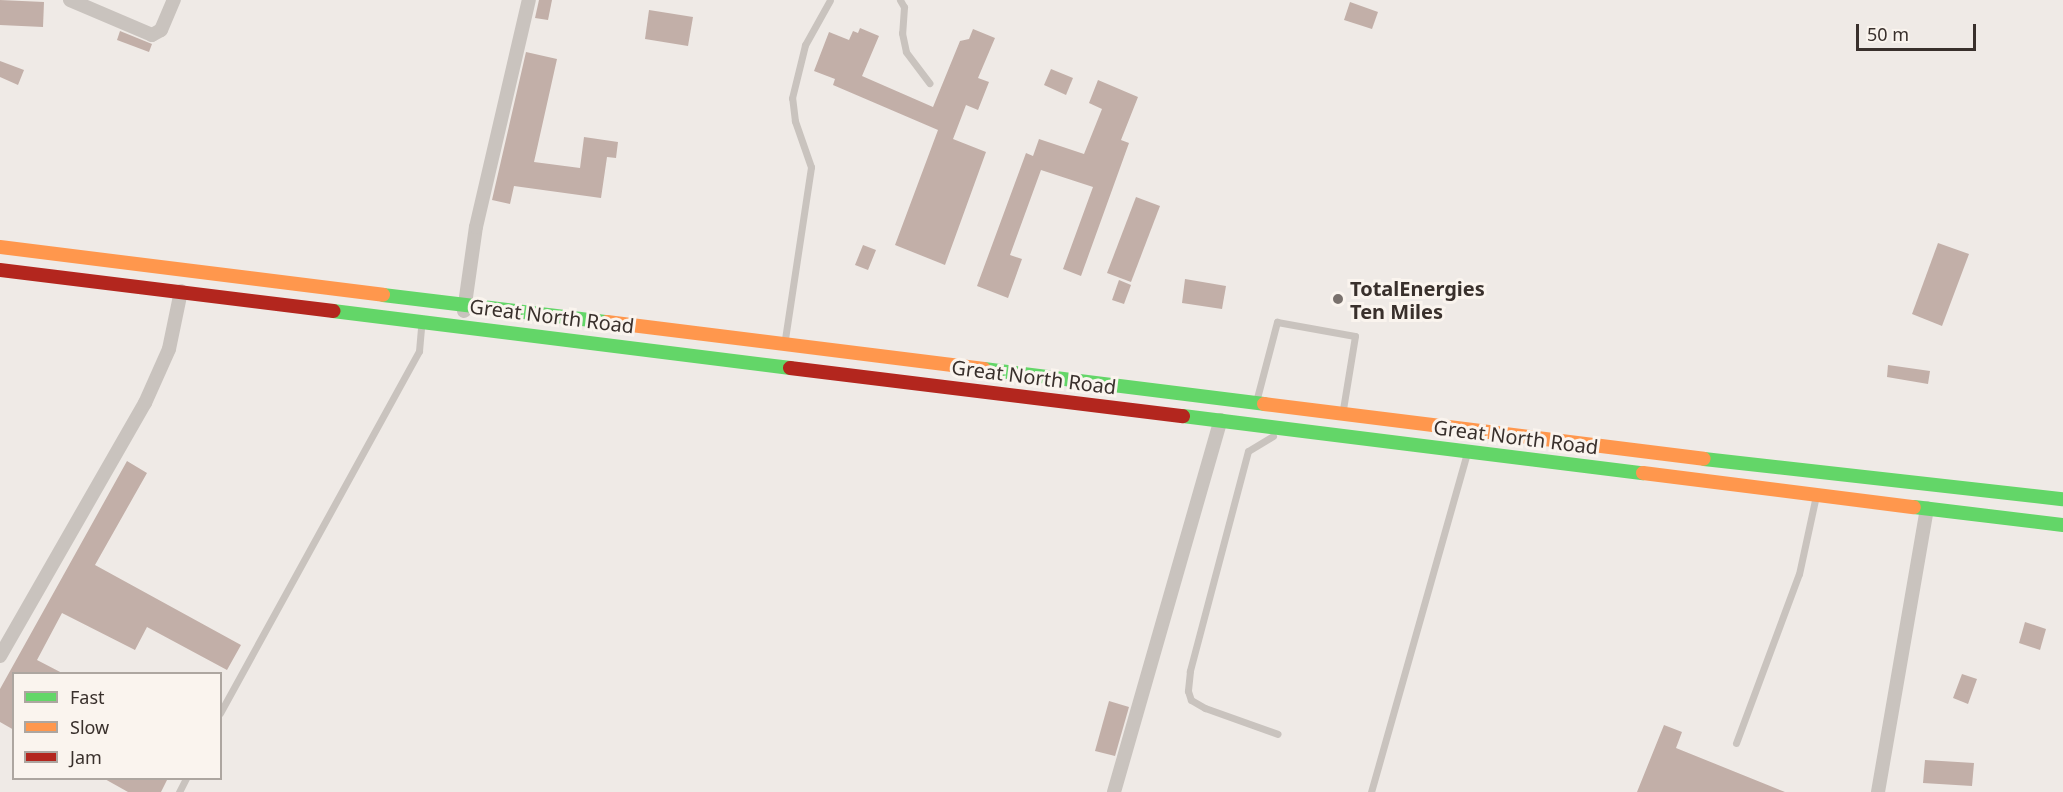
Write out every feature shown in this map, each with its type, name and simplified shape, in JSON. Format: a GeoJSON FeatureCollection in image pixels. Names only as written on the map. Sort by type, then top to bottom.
{"type":"FeatureCollection","features":[{"type":"Feature","properties":{"kind":"highway","name":"Great North Road"},"geometry":{"type":"LineString","coordinates":[[0,247],[1342,414],[2063,500]]}},
{"type":"Feature","properties":{"kind":"highway","name":"Great North Road"},"geometry":{"type":"LineString","coordinates":[[0,270],[422,319],[2063,525]]}},
{"type":"Feature","properties":{"kind":"street"},"geometry":{"type":"LineString","coordinates":[[70,0],[152,35],[161,30],[174,0]]}},
{"type":"Feature","properties":{"kind":"street"},"geometry":{"type":"LineString","coordinates":[[463,325],[476,227],[530,0]]}},
{"type":"Feature","properties":{"kind":"street"},"geometry":{"type":"LineString","coordinates":[[0,656],[145,403],[169,349],[181,291]]}},
{"type":"Feature","properties":{"kind":"street"},"geometry":{"type":"LineString","coordinates":[[1114,792],[1221,420]]}},
{"type":"Feature","properties":{"kind":"street"},"geometry":{"type":"LineString","coordinates":[[1878,792],[1927,508]]}},
{"type":"Feature","properties":{"kind":"lane"},"geometry":{"type":"LineString","coordinates":[[785,344],[810,167],[795,121],[792,98],[805,45],[830,0]]}},
{"type":"Feature","properties":{"kind":"lane"},"geometry":{"type":"LineString","coordinates":[[900,0],[904,8],[902,33],[906,52],[917,62],[928,83]]}},
{"type":"Feature","properties":{"kind":"lane"},"geometry":{"type":"LineString","coordinates":[[222,709],[419,351],[423,299]]}},
{"type":"Feature","properties":{"kind":"lane"},"geometry":{"type":"LineString","coordinates":[[1253,424],[1256,403],[1277,322],[1355,336],[1342,414],[1336,434]]}},
{"type":"Feature","properties":{"kind":"lane"},"geometry":{"type":"LineString","coordinates":[[1278,734],[1205,708],[1191,700],[1188,691],[1190,670],[1248,451],[1292,429]]}},
{"type":"Feature","properties":{"kind":"lane"},"geometry":{"type":"LineString","coordinates":[[1371,792],[1467,451]]}},
{"type":"Feature","properties":{"kind":"lane"},"geometry":{"type":"LineString","coordinates":[[1736,743],[1799,574],[1816,495]]}},
{"type":"Feature","properties":{"kind":"building"},"geometry":{"type":"Polygon","coordinates":[[[0,0],[44,2],[43,27],[0,25],[0,0]]]}},
{"type":"Feature","properties":{"kind":"building"},"geometry":{"type":"Polygon","coordinates":[[[539,0],[552,0],[548,20],[535,18],[539,0]]]}},
{"type":"Feature","properties":{"kind":"building"},"geometry":{"type":"Polygon","coordinates":[[[1350,2],[1378,12],[1372,29],[1344,20],[1350,2]]]}},
{"type":"Feature","properties":{"kind":"building"},"geometry":{"type":"Polygon","coordinates":[[[649,10],[693,17],[688,46],[645,39],[649,10]]]}},
{"type":"Feature","properties":{"kind":"building"},"geometry":{"type":"Polygon","coordinates":[[[860,28],[879,36],[862,76],[933,107],[960,41],[969,39],[973,29],[995,38],[978,78],[989,82],[978,110],[966,105],[953,139],[986,152],[945,265],[895,245],[938,130],[833,85],[835,79],[814,71],[829,32],[849,40],[853,31],[858,33],[860,28]]]}},
{"type":"Feature","properties":{"kind":"building"},"geometry":{"type":"Polygon","coordinates":[[[120,31],[152,44],[149,52],[117,40],[120,31]]]}},
{"type":"Feature","properties":{"kind":"building"},"geometry":{"type":"Polygon","coordinates":[[[526,52],[557,59],[534,162],[580,168],[584,137],[618,142],[616,158],[607,157],[601,198],[514,186],[510,204],[492,200],[526,52]]]}},
{"type":"Feature","properties":{"kind":"building"},"geometry":{"type":"Polygon","coordinates":[[[0,61],[24,70],[18,85],[0,77],[0,61]]]}},
{"type":"Feature","properties":{"kind":"building"},"geometry":{"type":"Polygon","coordinates":[[[1051,69],[1073,78],[1066,95],[1044,85],[1051,69]]]}},
{"type":"Feature","properties":{"kind":"building"},"geometry":{"type":"Polygon","coordinates":[[[1098,80],[1138,97],[1121,140],[1129,143],[1081,276],[1063,269],[1093,187],[1041,170],[1010,255],[1022,259],[1008,298],[977,286],[1026,153],[1033,156],[1039,139],[1084,154],[1102,109],[1089,103],[1098,80]]]}},
{"type":"Feature","properties":{"kind":"building"},"geometry":{"type":"Polygon","coordinates":[[[1136,197],[1160,206],[1131,282],[1107,273],[1136,197]]]}},
{"type":"Feature","properties":{"kind":"building"},"geometry":{"type":"Polygon","coordinates":[[[1938,243],[1969,254],[1942,326],[1912,314],[1938,243]]]}},
{"type":"Feature","properties":{"kind":"building"},"geometry":{"type":"Polygon","coordinates":[[[863,245],[876,250],[868,270],[855,265],[863,245]]]}},
{"type":"Feature","properties":{"kind":"building"},"geometry":{"type":"Polygon","coordinates":[[[1185,279],[1226,286],[1222,309],[1182,303],[1185,279]]]}},
{"type":"Feature","properties":{"kind":"building"},"geometry":{"type":"Polygon","coordinates":[[[1119,280],[1131,285],[1124,304],[1112,300],[1119,280]]]}},
{"type":"Feature","properties":{"kind":"building"},"geometry":{"type":"Polygon","coordinates":[[[1888,365],[1930,371],[1928,384],[1887,377],[1888,365]]]}},
{"type":"Feature","properties":{"kind":"building"},"geometry":{"type":"Polygon","coordinates":[[[127,461],[147,473],[95,565],[241,645],[227,670],[147,627],[135,650],[62,613],[37,660],[60,672],[12,672],[12,729],[0,722],[0,689],[127,461]]]}},
{"type":"Feature","properties":{"kind":"building"},"geometry":{"type":"Polygon","coordinates":[[[2025,622],[2046,629],[2040,650],[2019,643],[2025,622]]]}},
{"type":"Feature","properties":{"kind":"building"},"geometry":{"type":"Polygon","coordinates":[[[1962,674],[1977,679],[1968,704],[1953,698],[1962,674]]]}},
{"type":"Feature","properties":{"kind":"building"},"geometry":{"type":"Polygon","coordinates":[[[1109,701],[1129,707],[1115,756],[1095,751],[1109,701]]]}},
{"type":"Feature","properties":{"kind":"building"},"geometry":{"type":"Polygon","coordinates":[[[1664,725],[1682,732],[1676,748],[1785,792],[1637,792],[1664,725]]]}},
{"type":"Feature","properties":{"kind":"building"},"geometry":{"type":"Polygon","coordinates":[[[1925,760],[1974,763],[1972,786],[1923,783],[1925,760]]]}},
{"type":"Feature","properties":{"kind":"building"},"geometry":{"type":"Polygon","coordinates":[[[107,780],[167,780],[161,792],[128,792],[107,780]]]}},
{"type":"Feature","properties":{"kind":"traffic: fast"},"geometry":{"type":"LineString","coordinates":[[383,295],[607,322]]}},
{"type":"Feature","properties":{"kind":"traffic: fast"},"geometry":{"type":"LineString","coordinates":[[333,311],[790,368]]}},
{"type":"Feature","properties":{"kind":"traffic: fast"},"geometry":{"type":"LineString","coordinates":[[984,369],[1264,404]]}},
{"type":"Feature","properties":{"kind":"traffic: fast"},"geometry":{"type":"LineString","coordinates":[[1183,416],[1643,473]]}},
{"type":"Feature","properties":{"kind":"traffic: fast"},"geometry":{"type":"LineString","coordinates":[[1704,459],[2063,499]]}},
{"type":"Feature","properties":{"kind":"traffic: fast"},"geometry":{"type":"LineString","coordinates":[[1914,507],[2063,525]]}},
{"type":"Feature","properties":{"kind":"traffic: slow"},"geometry":{"type":"LineString","coordinates":[[0,247],[383,295]]}},
{"type":"Feature","properties":{"kind":"traffic: slow"},"geometry":{"type":"LineString","coordinates":[[607,322],[984,369]]}},
{"type":"Feature","properties":{"kind":"traffic: slow"},"geometry":{"type":"LineString","coordinates":[[1264,404],[1704,459]]}},
{"type":"Feature","properties":{"kind":"traffic: slow"},"geometry":{"type":"LineString","coordinates":[[1643,473],[1914,507]]}},
{"type":"Feature","properties":{"kind":"traffic: jam"},"geometry":{"type":"LineString","coordinates":[[0,270],[333,311]]}},
{"type":"Feature","properties":{"kind":"traffic: jam"},"geometry":{"type":"LineString","coordinates":[[790,368],[1183,416]]}},
{"type":"Feature","properties":{"kind":"place","name":"TotalEnergies Ten Miles"},"geometry":{"type":"Point","coordinates":[1338,299]}}]}
